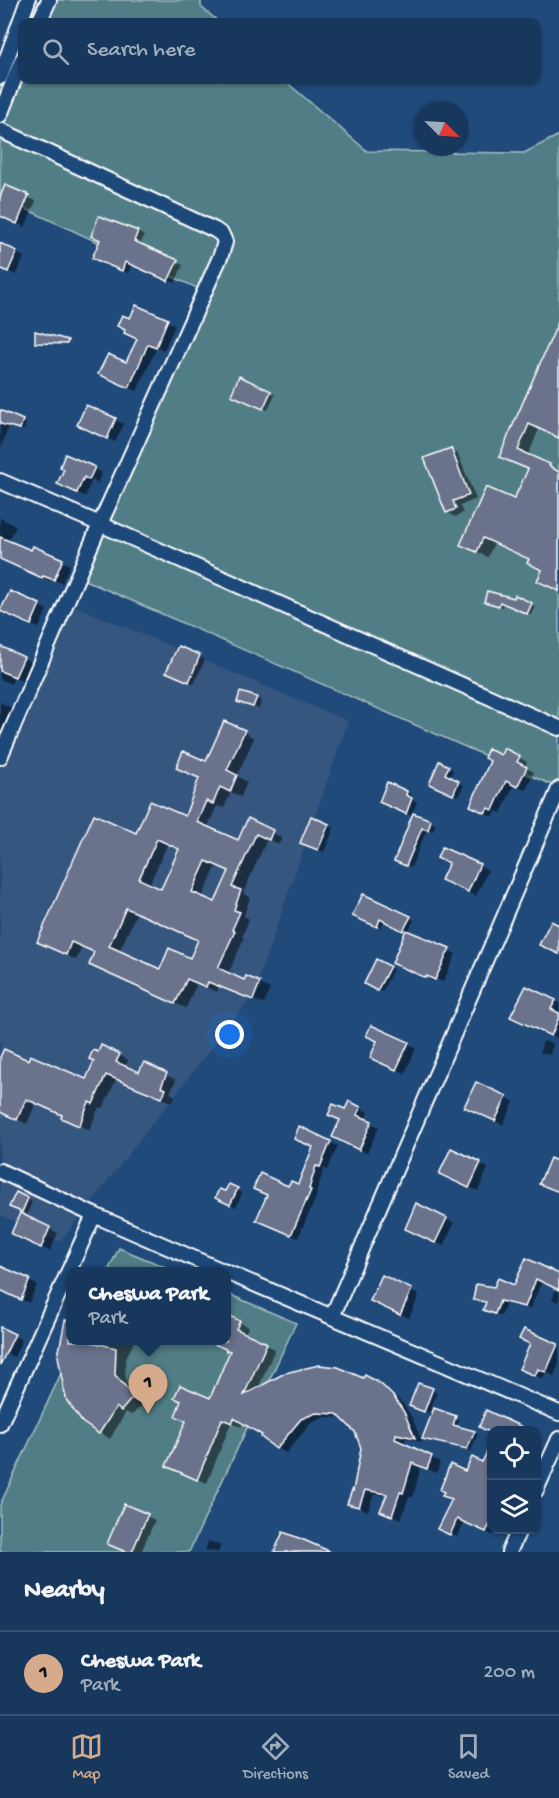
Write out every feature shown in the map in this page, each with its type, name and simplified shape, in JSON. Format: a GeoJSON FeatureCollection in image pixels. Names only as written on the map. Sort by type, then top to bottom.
{"type":"FeatureCollection","features":[{"type":"Feature","properties":{"kind":"street"},"geometry":{"type":"LineString","coordinates":[[21,18],[28,0]]}},
{"type":"Feature","properties":{"kind":"street"},"geometry":{"type":"LineString","coordinates":[[41,18],[49,0]]}},
{"type":"Feature","properties":{"kind":"street"},"geometry":{"type":"LineString","coordinates":[[0,77],[18,28]]}},
{"type":"Feature","properties":{"kind":"street"},"geometry":{"type":"LineString","coordinates":[[0,114],[18,70]]}},
{"type":"Feature","properties":{"kind":"street"},"geometry":{"type":"LineString","coordinates":[[0,130],[215,230],[222,235],[225,242],[0,757]]}},
{"type":"Feature","properties":{"kind":"street"},"geometry":{"type":"LineString","coordinates":[[0,481],[559,728]]}},
{"type":"Feature","properties":{"kind":"street"},"geometry":{"type":"LineString","coordinates":[[332,1317],[559,789]]}},
{"type":"Feature","properties":{"kind":"street"},"geometry":{"type":"LineString","coordinates":[[0,1171],[214,1267]]}},
{"type":"Feature","properties":{"kind":"street"},"geometry":{"type":"LineString","coordinates":[[71,1267],[94,1215]]}},
{"type":"Feature","properties":{"kind":"street"},"geometry":{"type":"LineString","coordinates":[[231,1274],[559,1413]]}},
{"type":"Feature","properties":{"kind":"street"},"geometry":{"type":"LineString","coordinates":[[0,1424],[66,1277]]}},
{"type":"Feature","properties":{"kind":"street"},"geometry":{"type":"LineString","coordinates":[[541,1481],[559,1439]]}},
{"type":"Feature","properties":{"kind":"street"},"geometry":{"type":"LineString","coordinates":[[509,1552],[517,1534]]}},
{"type":"Feature","properties":{"kind":"shaded area"},"geometry":{"type":"Polygon","coordinates":[[[66,602],[348,721],[253,995],[60,1242],[0,1215],[0,753],[66,602]]]}},
{"type":"Feature","properties":{"kind":"green space"},"geometry":{"type":"Polygon","coordinates":[[[39,0],[201,0],[201,7],[214,18],[31,18],[39,0]]]}},
{"type":"Feature","properties":{"kind":"green space"},"geometry":{"type":"Polygon","coordinates":[[[18,46],[18,84],[289,84],[367,151],[415,152],[415,156],[469,156],[469,152],[524,153],[559,135],[559,788],[73,575],[197,288],[0,197],[0,87],[18,46]]]}},
{"type":"Feature","properties":{"kind":"green space"},"geometry":{"type":"Polygon","coordinates":[[[119,1248],[165,1267],[110,1267],[119,1248]]]}},
{"type":"Feature","properties":{"kind":"green space"},"geometry":{"type":"Polygon","coordinates":[[[231,1295],[296,1323],[189,1552],[0,1552],[0,1505],[74,1345],[231,1345],[231,1295]]]}},
{"type":"Feature","properties":{"kind":"building"},"geometry":{"type":"Polygon","coordinates":[[[5,185],[29,195],[17,224],[0,216],[0,197],[5,185]]]}},
{"type":"Feature","properties":{"kind":"building"},"geometry":{"type":"Polygon","coordinates":[[[99,216],[138,231],[134,241],[178,260],[168,281],[125,262],[122,271],[92,258],[100,240],[91,236],[99,216]]]}},
{"type":"Feature","properties":{"kind":"building"},"geometry":{"type":"Polygon","coordinates":[[[0,243],[17,251],[8,272],[0,268],[0,243]]]}},
{"type":"Feature","properties":{"kind":"building"},"geometry":{"type":"Polygon","coordinates":[[[136,305],[168,319],[156,347],[148,344],[129,388],[98,374],[108,354],[126,362],[137,339],[124,333],[125,330],[117,326],[122,315],[130,318],[136,305]]]}},
{"type":"Feature","properties":{"kind":"building"},"geometry":{"type":"Polygon","coordinates":[[[559,320],[559,438],[529,424],[518,450],[550,464],[549,466],[559,472],[559,591],[537,581],[542,570],[527,563],[529,559],[483,538],[477,552],[460,545],[486,487],[514,499],[528,469],[499,457],[559,320]]]}},
{"type":"Feature","properties":{"kind":"building"},"geometry":{"type":"Polygon","coordinates":[[[35,331],[68,340],[67,344],[35,343],[35,331]]]}},
{"type":"Feature","properties":{"kind":"building"},"geometry":{"type":"Polygon","coordinates":[[[239,376],[271,391],[263,409],[231,395],[239,376]]]}},
{"type":"Feature","properties":{"kind":"building"},"geometry":{"type":"Polygon","coordinates":[[[86,405],[116,418],[107,439],[77,425],[86,405]]]}},
{"type":"Feature","properties":{"kind":"building"},"geometry":{"type":"Polygon","coordinates":[[[0,410],[23,420],[20,429],[0,424],[0,410]]]}},
{"type":"Feature","properties":{"kind":"building"},"geometry":{"type":"Polygon","coordinates":[[[451,448],[469,495],[453,501],[456,509],[446,513],[424,458],[451,448]]]}},
{"type":"Feature","properties":{"kind":"building"},"geometry":{"type":"Polygon","coordinates":[[[65,454],[95,467],[89,480],[84,477],[77,493],[57,484],[64,469],[60,467],[65,454]]]}},
{"type":"Feature","properties":{"kind":"building"},"geometry":{"type":"Polygon","coordinates":[[[0,537],[31,550],[33,546],[63,559],[54,580],[43,576],[42,578],[0,559],[0,537]]]}},
{"type":"Feature","properties":{"kind":"building"},"geometry":{"type":"Polygon","coordinates":[[[10,591],[40,604],[31,625],[0,611],[10,591]]]}},
{"type":"Feature","properties":{"kind":"building"},"geometry":{"type":"Polygon","coordinates":[[[487,591],[514,598],[515,595],[532,603],[527,614],[500,602],[499,606],[484,602],[487,591]]]}},
{"type":"Feature","properties":{"kind":"building"},"geometry":{"type":"Polygon","coordinates":[[[0,646],[24,657],[15,677],[0,671],[0,646]]]}},
{"type":"Feature","properties":{"kind":"building"},"geometry":{"type":"Polygon","coordinates":[[[178,646],[200,655],[189,682],[166,672],[178,646]]]}},
{"type":"Feature","properties":{"kind":"building"},"geometry":{"type":"Polygon","coordinates":[[[240,692],[257,697],[253,707],[237,702],[240,692]]]}},
{"type":"Feature","properties":{"kind":"building"},"geometry":{"type":"Polygon","coordinates":[[[224,721],[245,730],[227,770],[237,775],[230,792],[220,787],[213,804],[206,801],[197,822],[238,840],[248,818],[273,830],[269,840],[256,834],[232,887],[241,890],[234,910],[240,912],[232,930],[235,931],[218,968],[244,980],[246,976],[260,982],[253,1000],[208,982],[206,987],[187,979],[175,1004],[89,965],[94,952],[71,942],[66,955],[37,942],[94,814],[136,833],[150,801],[185,816],[199,778],[176,768],[183,751],[206,761],[224,721]],[[157,839],[139,879],[161,889],[179,849],[157,839]],[[206,861],[192,892],[215,902],[229,871],[206,861]],[[126,908],[109,946],[160,969],[169,948],[190,958],[198,940],[126,908]]]}},
{"type":"Feature","properties":{"kind":"building"},"geometry":{"type":"Polygon","coordinates":[[[504,748],[520,756],[517,762],[527,767],[517,787],[506,781],[493,810],[488,808],[485,813],[470,806],[490,761],[484,758],[488,749],[501,755],[504,748]]]}},
{"type":"Feature","properties":{"kind":"building"},"geometry":{"type":"Polygon","coordinates":[[[439,761],[449,766],[445,774],[459,781],[453,795],[429,784],[439,761]]]}},
{"type":"Feature","properties":{"kind":"building"},"geometry":{"type":"Polygon","coordinates":[[[387,782],[407,791],[406,795],[412,798],[406,814],[379,802],[387,782]]]}},
{"type":"Feature","properties":{"kind":"building"},"geometry":{"type":"Polygon","coordinates":[[[413,813],[431,820],[428,830],[422,828],[406,866],[394,861],[413,813]]]}},
{"type":"Feature","properties":{"kind":"building"},"geometry":{"type":"Polygon","coordinates":[[[311,816],[329,824],[318,850],[300,843],[311,816]]]}},
{"type":"Feature","properties":{"kind":"building"},"geometry":{"type":"Polygon","coordinates":[[[442,847],[480,864],[468,892],[441,880],[449,863],[437,858],[442,847]]]}},
{"type":"Feature","properties":{"kind":"building"},"geometry":{"type":"Polygon","coordinates":[[[363,894],[411,916],[403,931],[380,919],[377,927],[352,916],[363,894]]]}},
{"type":"Feature","properties":{"kind":"building"},"geometry":{"type":"Polygon","coordinates":[[[551,921],[559,925],[559,954],[539,945],[551,921]]]}},
{"type":"Feature","properties":{"kind":"building"},"geometry":{"type":"Polygon","coordinates":[[[406,930],[450,948],[435,980],[392,963],[406,930]]]}},
{"type":"Feature","properties":{"kind":"building"},"geometry":{"type":"Polygon","coordinates":[[[376,959],[390,966],[377,991],[364,984],[376,959]]]}},
{"type":"Feature","properties":{"kind":"building"},"geometry":{"type":"Polygon","coordinates":[[[526,986],[556,1000],[551,1009],[559,1013],[559,1017],[551,1036],[510,1017],[526,986]]]}},
{"type":"Feature","properties":{"kind":"building"},"geometry":{"type":"Polygon","coordinates":[[[371,1025],[409,1042],[396,1070],[370,1058],[377,1041],[366,1036],[371,1025]]]}},
{"type":"Feature","properties":{"kind":"building"},"geometry":{"type":"Polygon","coordinates":[[[101,1045],[120,1054],[116,1062],[139,1072],[144,1062],[167,1073],[161,1087],[166,1089],[162,1098],[106,1075],[93,1104],[89,1102],[79,1126],[61,1118],[62,1115],[26,1099],[17,1120],[0,1112],[0,1057],[4,1049],[28,1060],[30,1055],[86,1079],[94,1061],[89,1059],[93,1050],[98,1052],[101,1045]]]}},
{"type":"Feature","properties":{"kind":"building"},"geometry":{"type":"Polygon","coordinates":[[[476,1082],[507,1096],[495,1121],[464,1107],[476,1082]]]}},
{"type":"Feature","properties":{"kind":"building"},"geometry":{"type":"Polygon","coordinates":[[[349,1101],[361,1107],[357,1115],[372,1121],[359,1150],[332,1137],[340,1120],[328,1115],[333,1104],[345,1109],[349,1101]]]}},
{"type":"Feature","properties":{"kind":"building"},"geometry":{"type":"Polygon","coordinates":[[[299,1126],[331,1141],[320,1167],[316,1166],[309,1189],[311,1190],[291,1235],[256,1220],[267,1195],[253,1189],[260,1173],[288,1186],[291,1181],[298,1184],[313,1147],[294,1139],[299,1126]]]}},
{"type":"Feature","properties":{"kind":"building"},"geometry":{"type":"Polygon","coordinates":[[[451,1148],[481,1162],[469,1188],[439,1174],[451,1148]]]}},
{"type":"Feature","properties":{"kind":"building"},"geometry":{"type":"Polygon","coordinates":[[[550,1158],[559,1162],[559,1192],[539,1184],[550,1158]]]}},
{"type":"Feature","properties":{"kind":"building"},"geometry":{"type":"Polygon","coordinates":[[[229,1184],[238,1188],[230,1205],[215,1198],[219,1189],[225,1191],[229,1184]]]}},
{"type":"Feature","properties":{"kind":"building"},"geometry":{"type":"Polygon","coordinates":[[[16,1192],[28,1198],[22,1212],[9,1207],[16,1192]]]}},
{"type":"Feature","properties":{"kind":"building"},"geometry":{"type":"Polygon","coordinates":[[[416,1203],[447,1218],[435,1243],[405,1229],[416,1203]]]}},
{"type":"Feature","properties":{"kind":"building"},"geometry":{"type":"Polygon","coordinates":[[[20,1213],[50,1227],[41,1248],[11,1234],[20,1213]]]}},
{"type":"Feature","properties":{"kind":"building"},"geometry":{"type":"Polygon","coordinates":[[[526,1258],[559,1274],[559,1290],[536,1279],[525,1307],[500,1301],[495,1314],[483,1310],[486,1302],[473,1300],[476,1284],[494,1287],[498,1278],[514,1285],[526,1258]]]}},
{"type":"Feature","properties":{"kind":"building"},"geometry":{"type":"Polygon","coordinates":[[[0,1266],[30,1279],[21,1300],[0,1290],[0,1266]]]}},
{"type":"Feature","properties":{"kind":"building"},"geometry":{"type":"Polygon","coordinates":[[[382,1275],[412,1289],[400,1315],[370,1301],[382,1275]]]}},
{"type":"Feature","properties":{"kind":"building"},"geometry":{"type":"Polygon","coordinates":[[[231,1316],[240,1321],[236,1329],[267,1343],[244,1395],[285,1373],[319,1365],[338,1367],[363,1378],[365,1375],[381,1384],[394,1397],[404,1412],[415,1438],[396,1434],[395,1439],[432,1456],[427,1469],[412,1463],[403,1493],[400,1492],[392,1516],[380,1511],[387,1494],[365,1490],[359,1507],[347,1504],[353,1491],[361,1448],[355,1432],[337,1414],[316,1413],[301,1419],[276,1449],[261,1437],[262,1435],[234,1418],[232,1423],[222,1419],[197,1480],[166,1466],[186,1421],[175,1416],[181,1401],[174,1398],[180,1385],[210,1398],[230,1351],[216,1345],[231,1345],[231,1316]]]}},
{"type":"Feature","properties":{"kind":"building"},"geometry":{"type":"Polygon","coordinates":[[[65,1320],[66,1345],[104,1345],[116,1348],[115,1375],[134,1396],[121,1411],[116,1407],[99,1434],[82,1422],[67,1401],[58,1356],[65,1320]]]}},
{"type":"Feature","properties":{"kind":"building"},"geometry":{"type":"Polygon","coordinates":[[[0,1327],[15,1334],[0,1365],[0,1327]]]}},
{"type":"Feature","properties":{"kind":"building"},"geometry":{"type":"Polygon","coordinates":[[[524,1329],[558,1344],[546,1372],[538,1369],[535,1376],[519,1369],[530,1344],[519,1339],[524,1329]]]}},
{"type":"Feature","properties":{"kind":"building"},"geometry":{"type":"Polygon","coordinates":[[[418,1383],[433,1388],[424,1412],[409,1406],[418,1383]]]}},
{"type":"Feature","properties":{"kind":"building"},"geometry":{"type":"Polygon","coordinates":[[[434,1408],[456,1416],[453,1425],[475,1431],[467,1449],[422,1439],[434,1408]]]}},
{"type":"Feature","properties":{"kind":"building"},"geometry":{"type":"Polygon","coordinates":[[[486,1410],[520,1426],[487,1426],[487,1431],[479,1427],[486,1410]]]}},
{"type":"Feature","properties":{"kind":"building"},"geometry":{"type":"Polygon","coordinates":[[[487,1452],[486,1532],[457,1519],[450,1535],[437,1529],[452,1499],[442,1496],[444,1492],[440,1490],[450,1464],[465,1471],[472,1457],[482,1462],[487,1452]]]}},
{"type":"Feature","properties":{"kind":"building"},"geometry":{"type":"Polygon","coordinates":[[[124,1504],[148,1514],[132,1552],[126,1552],[107,1544],[124,1504]]]}},
{"type":"Feature","properties":{"kind":"building"},"geometry":{"type":"Polygon","coordinates":[[[283,1532],[304,1540],[331,1552],[274,1552],[283,1532]]]}},
{"type":"Feature","properties":{"kind":"place","name":"Cheswa Park"},"geometry":{"type":"Point","coordinates":[148,1414]}}]}
